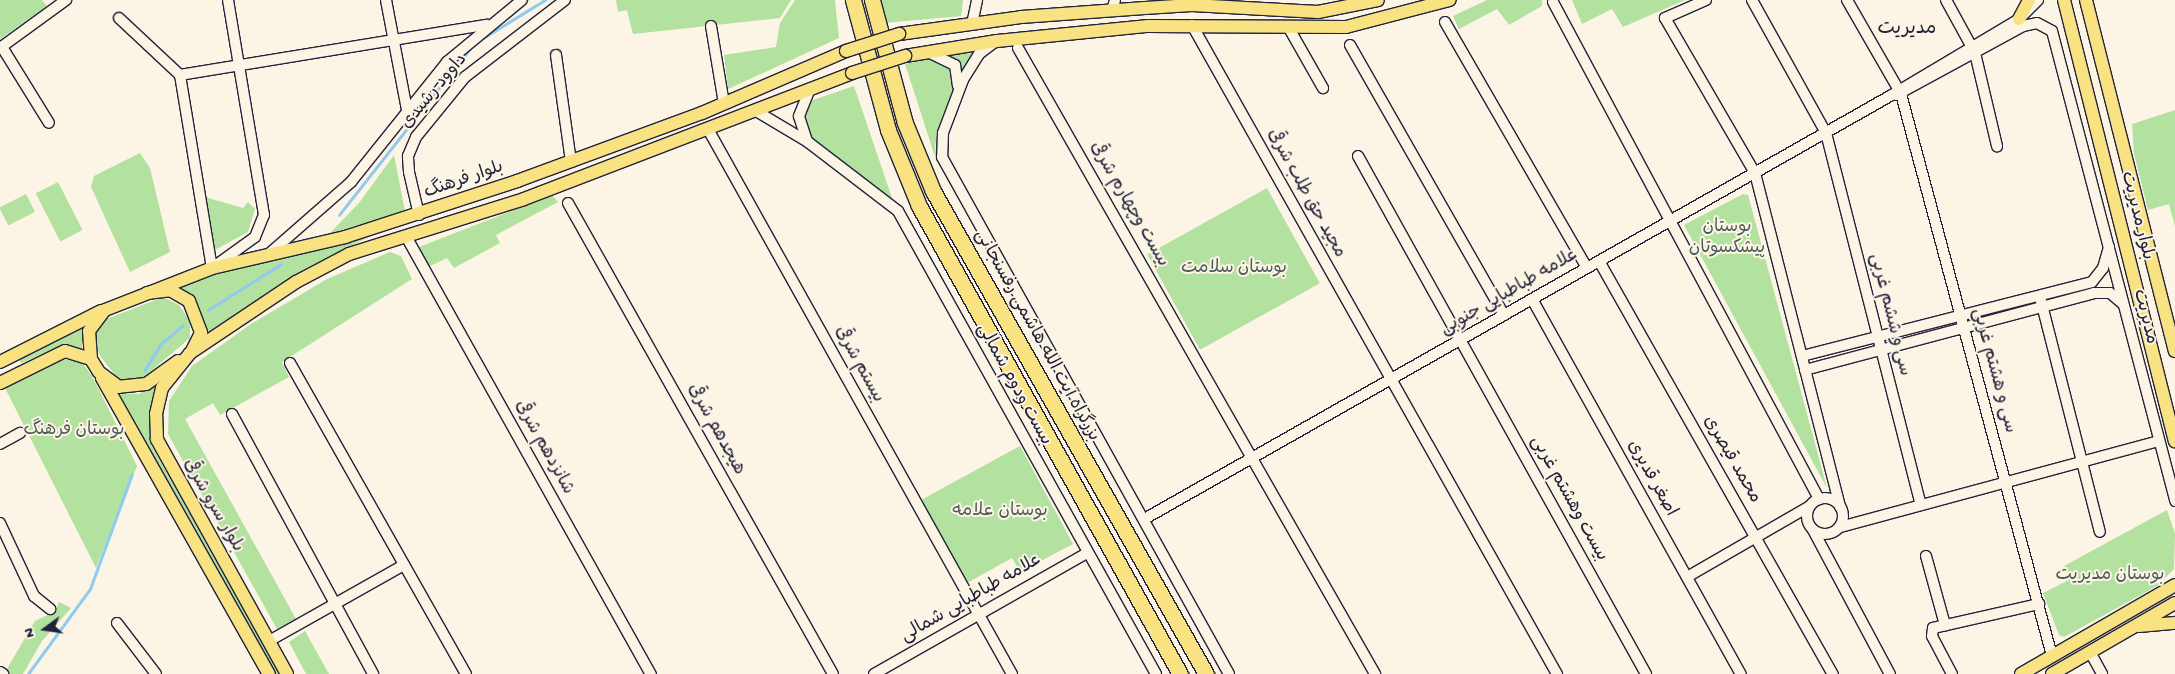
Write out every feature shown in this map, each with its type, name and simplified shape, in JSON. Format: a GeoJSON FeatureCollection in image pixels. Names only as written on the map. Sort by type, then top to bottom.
{"type":"FeatureCollection","features":[{"type":"Feature","properties":{"kind":"highway"},"geometry":{"type":"LineString","coordinates":[[853,0],[888,130],[919,206],[1180,674]]}},
{"type":"Feature","properties":{"kind":"highway","name":"بزرگراه آیت الله هاشمی رفسنجانی"},"geometry":{"type":"LineString","coordinates":[[872,0],[905,124],[933,190],[1206,674]]}},
{"type":"Feature","properties":{"kind":"main road"},"geometry":{"type":"LineString","coordinates":[[972,24],[1113,5],[1192,5],[1318,12],[1378,0]]}},
{"type":"Feature","properties":{"kind":"main road"},"geometry":{"type":"LineString","coordinates":[[997,41],[1192,24],[1290,30],[1357,26],[1450,0]]}},
{"type":"Feature","properties":{"kind":"main road"},"geometry":{"type":"LineString","coordinates":[[2019,19],[2029,0]]}},
{"type":"Feature","properties":{"kind":"main road","name":"بلوار مدیریت"},"geometry":{"type":"LineString","coordinates":[[2064,0],[2174,437]]}},
{"type":"Feature","properties":{"kind":"main road","name":"بلوار مدیریت"},"geometry":{"type":"LineString","coordinates":[[2086,0],[2175,351]]}},
{"type":"Feature","properties":{"kind":"main road","name":"بلوار فرهنگ"},"geometry":{"type":"LineString","coordinates":[[147,293],[212,268],[419,215],[571,162],[724,104],[846,51],[899,34],[972,24]]}},
{"type":"Feature","properties":{"kind":"main road","name":"بلوار فرهنگ"},"geometry":{"type":"LineString","coordinates":[[190,353],[322,267],[709,130],[852,73],[905,56],[997,41]]}},
{"type":"Feature","properties":{"kind":"main road"},"geometry":{"type":"LineString","coordinates":[[407,238],[419,215]]}},
{"type":"Feature","properties":{"kind":"main road"},"geometry":{"type":"LineString","coordinates":[[2120,224],[2132,232],[2141,218]]}},
{"type":"Feature","properties":{"kind":"main road"},"geometry":{"type":"LineString","coordinates":[[0,362],[105,310],[147,293],[170,290],[189,301],[201,333],[190,353],[133,388],[119,387],[99,372],[91,359],[89,331],[105,310]]}},
{"type":"Feature","properties":{"kind":"main road"},"geometry":{"type":"LineString","coordinates":[[0,383],[65,351],[91,359]]}},
{"type":"Feature","properties":{"kind":"main road","name":"بلوار سرو شرقی"},"geometry":{"type":"LineString","coordinates":[[190,353],[162,388],[157,439],[287,674]]}},
{"type":"Feature","properties":{"kind":"main road","name":"بلوار سرو شرقی"},"geometry":{"type":"LineString","coordinates":[[99,372],[269,674]]}},
{"type":"Feature","properties":{"kind":"main road"},"geometry":{"type":"LineString","coordinates":[[2021,674],[2174,585]]}},
{"type":"Feature","properties":{"kind":"main road"},"geometry":{"type":"LineString","coordinates":[[2052,674],[2137,627],[2175,603]]}},
{"type":"Feature","properties":{"kind":"main road"},"geometry":{"type":"LineString","coordinates":[[2137,627],[2175,623]]}},
{"type":"Feature","properties":{"kind":"street"},"geometry":{"type":"LineString","coordinates":[[49,123],[1,47],[66,0]]}},
{"type":"Feature","properties":{"kind":"street"},"geometry":{"type":"LineString","coordinates":[[119,18],[180,75],[212,268],[255,236],[264,215],[228,0]]}},
{"type":"Feature","properties":{"kind":"street"},"geometry":{"type":"LineString","coordinates":[[386,0],[408,114]]}},
{"type":"Feature","properties":{"kind":"street"},"geometry":{"type":"LineString","coordinates":[[270,253],[345,188],[408,114],[447,62],[522,0]]}},
{"type":"Feature","properties":{"kind":"street","name":"داوود رشیدی"},"geometry":{"type":"LineString","coordinates":[[419,215],[409,172],[408,156],[416,137],[464,77],[565,0]]}},
{"type":"Feature","properties":{"kind":"street"},"geometry":{"type":"LineString","coordinates":[[972,24],[977,0]]}},
{"type":"Feature","properties":{"kind":"street"},"geometry":{"type":"LineString","coordinates":[[1706,0],[1665,18],[1755,173],[1840,507],[1840,527]]}},
{"type":"Feature","properties":{"kind":"street","name":"سی و ششم غربی"},"geometry":{"type":"LineString","coordinates":[[1752,0],[1826,133],[1921,505]]}},
{"type":"Feature","properties":{"kind":"street","name":"سی و هشتم غربی"},"geometry":{"type":"LineString","coordinates":[[1847,0],[1900,91],[2052,656]]}},
{"type":"Feature","properties":{"kind":"street"},"geometry":{"type":"LineString","coordinates":[[1946,0],[1973,50],[1997,146]]}},
{"type":"Feature","properties":{"kind":"street","name":"علامه طباطبایی جنوبی"},"geometry":{"type":"LineString","coordinates":[[1146,518],[1973,50],[2019,19],[2038,0]]}},
{"type":"Feature","properties":{"kind":"street"},"geometry":{"type":"LineString","coordinates":[[1553,2],[1819,499]]}},
{"type":"Feature","properties":{"kind":"street"},"geometry":{"type":"LineString","coordinates":[[1445,22],[1587,268]]}},
{"type":"Feature","properties":{"kind":"street","name":"علامه طباطبایی جنوبی"},"geometry":{"type":"LineString","coordinates":[[1973,50],[2037,23],[2052,31],[2060,56]]}},
{"type":"Feature","properties":{"kind":"street","name":"مجید حق طلب شرقی"},"geometry":{"type":"LineString","coordinates":[[1192,24],[1557,674]]}},
{"type":"Feature","properties":{"kind":"street"},"geometry":{"type":"LineString","coordinates":[[180,75],[490,25]]}},
{"type":"Feature","properties":{"kind":"street"},"geometry":{"type":"LineString","coordinates":[[711,26],[724,104]]}},
{"type":"Feature","properties":{"kind":"street"},"geometry":{"type":"LineString","coordinates":[[1290,30],[1323,88]]}},
{"type":"Feature","properties":{"kind":"street"},"geometry":{"type":"LineString","coordinates":[[997,41],[970,65],[956,97],[943,133],[946,166],[1146,518],[1164,559],[1229,674]]}},
{"type":"Feature","properties":{"kind":"street"},"geometry":{"type":"LineString","coordinates":[[1350,45],[1504,315]]}},
{"type":"Feature","properties":{"kind":"street","name":"بیست وچهارم شرقی"},"geometry":{"type":"LineString","coordinates":[[1018,48],[1254,457],[1376,674]]}},
{"type":"Feature","properties":{"kind":"street"},"geometry":{"type":"LineString","coordinates":[[924,52],[954,65],[959,80],[956,97]]}},
{"type":"Feature","properties":{"kind":"street"},"geometry":{"type":"LineString","coordinates":[[556,55],[571,162]]}},
{"type":"Feature","properties":{"kind":"street"},"geometry":{"type":"LineString","coordinates":[[2060,56],[2078,58]]}},
{"type":"Feature","properties":{"kind":"street","name":"مدیریت"},"geometry":{"type":"LineString","coordinates":[[2060,56],[2175,501]]}},
{"type":"Feature","properties":{"kind":"street"},"geometry":{"type":"LineString","coordinates":[[808,142],[799,116],[810,89]]}},
{"type":"Feature","properties":{"kind":"street","name":"بیست ودوم شمالی"},"geometry":{"type":"LineString","coordinates":[[756,111],[808,142],[898,211],[1156,674]]}},
{"type":"Feature","properties":{"kind":"street","name":"بیستم شرقی"},"geometry":{"type":"LineString","coordinates":[[709,130],[1012,674]]}},
{"type":"Feature","properties":{"kind":"street","name":"بیست وهشتم غربی"},"geometry":{"type":"LineString","coordinates":[[1358,156],[1646,674]]}},
{"type":"Feature","properties":{"kind":"street","name":"هیجدهم شرقی"},"geometry":{"type":"LineString","coordinates":[[568,203],[833,674]]}},
{"type":"Feature","properties":{"kind":"street","name":"شانزدهم شرقی"},"geometry":{"type":"LineString","coordinates":[[407,238],[651,674]]}},
{"type":"Feature","properties":{"kind":"street"},"geometry":{"type":"LineString","coordinates":[[1802,356],[2092,282],[2103,268],[2109,247]]}},
{"type":"Feature","properties":{"kind":"street","name":"محمد قیصری"},"geometry":{"type":"LineString","coordinates":[[1599,261],[1834,674]]}},
{"type":"Feature","properties":{"kind":"street"},"geometry":{"type":"LineString","coordinates":[[1805,370],[2102,292],[2123,304]]}},
{"type":"Feature","properties":{"kind":"street"},"geometry":{"type":"LineString","coordinates":[[2040,296],[2100,532]]}},
{"type":"Feature","properties":{"kind":"street","name":"اصغر قدیری"},"geometry":{"type":"LineString","coordinates":[[1532,300],[1741,674]]}},
{"type":"Feature","properties":{"kind":"street"},"geometry":{"type":"LineString","coordinates":[[2132,336],[2145,323]]}},
{"type":"Feature","properties":{"kind":"street"},"geometry":{"type":"LineString","coordinates":[[2134,347],[2152,349]]}},
{"type":"Feature","properties":{"kind":"street"},"geometry":{"type":"LineString","coordinates":[[290,363],[466,674]]}},
{"type":"Feature","properties":{"kind":"street"},"geometry":{"type":"LineString","coordinates":[[232,414],[372,674]]}},
{"type":"Feature","properties":{"kind":"street"},"geometry":{"type":"LineString","coordinates":[[0,444],[20,433]]}},
{"type":"Feature","properties":{"kind":"street"},"geometry":{"type":"LineString","coordinates":[[1813,530],[1829,534],[1840,527],[2159,441]]}},
{"type":"Feature","properties":{"kind":"street"},"geometry":{"type":"LineString","coordinates":[[1687,577],[1819,499],[1831,499],[1840,507]]}},
{"type":"Feature","properties":{"kind":"street"},"geometry":{"type":"LineString","coordinates":[[1810,506],[1807,516],[1813,530],[1890,674]]}},
{"type":"Feature","properties":{"kind":"street"},"geometry":{"type":"LineString","coordinates":[[0,523],[34,596],[50,609]]}},
{"type":"Feature","properties":{"kind":"street","name":"علامه طباطبایی شمالی"},"geometry":{"type":"LineString","coordinates":[[874,674],[1087,553]]}},
{"type":"Feature","properties":{"kind":"street"},"geometry":{"type":"LineString","coordinates":[[1926,556],[1945,625]]}},
{"type":"Feature","properties":{"kind":"street"},"geometry":{"type":"LineString","coordinates":[[269,641],[404,565]]}},
{"type":"Feature","properties":{"kind":"street"},"geometry":{"type":"LineString","coordinates":[[1952,674],[1931,632],[1945,625],[2039,604]]}},
{"type":"Feature","properties":{"kind":"street"},"geometry":{"type":"LineString","coordinates":[[117,623],[156,674]]}},
{"type":"Feature","properties":{"kind":"street"},"geometry":{"type":"LineString","coordinates":[[2090,652],[2102,674]]}},
{"type":"Feature","properties":{"kind":"green space"},"geometry":{"type":"Polygon","coordinates":[[[0,0],[42,0],[47,6],[0,39],[0,0]]]}},
{"type":"Feature","properties":{"kind":"green space"},"geometry":{"type":"Polygon","coordinates":[[[616,0],[791,0],[780,18],[633,34],[627,10],[618,12],[616,0]]]}},
{"type":"Feature","properties":{"kind":"green space"},"geometry":{"type":"Polygon","coordinates":[[[795,0],[835,0],[839,38],[728,89],[724,55],[776,47],[780,23],[795,0]]]}},
{"type":"Feature","properties":{"kind":"green space"},"geometry":{"type":"Polygon","coordinates":[[[881,0],[963,0],[961,16],[885,23],[881,0]]]}},
{"type":"Feature","properties":{"kind":"green space"},"geometry":{"type":"Polygon","coordinates":[[[1487,0],[1542,0],[1542,6],[1509,25],[1497,9],[1459,29],[1453,16],[1487,0]]]}},
{"type":"Feature","properties":{"kind":"green space"},"geometry":{"type":"Polygon","coordinates":[[[1572,0],[1685,0],[1623,27],[1612,9],[1582,24],[1572,0]]]}},
{"type":"Feature","properties":{"kind":"green space"},"geometry":{"type":"Polygon","coordinates":[[[983,48],[961,78],[954,60],[943,54],[983,48]]]}},
{"type":"Feature","properties":{"kind":"green space"},"geometry":{"type":"Polygon","coordinates":[[[936,58],[953,70],[956,86],[935,145],[937,163],[905,64],[936,58]]]}},
{"type":"Feature","properties":{"kind":"green space"},"geometry":{"type":"Polygon","coordinates":[[[854,86],[893,201],[811,143],[803,111],[807,102],[854,86]]]}},
{"type":"Feature","properties":{"kind":"green space"},"geometry":{"type":"Polygon","coordinates":[[[2175,110],[2175,226],[2169,204],[2148,210],[2134,154],[2132,124],[2175,110]]]}},
{"type":"Feature","properties":{"kind":"green space"},"geometry":{"type":"Polygon","coordinates":[[[140,153],[150,168],[170,252],[130,272],[91,187],[94,176],[140,153]]]}},
{"type":"Feature","properties":{"kind":"green space"},"geometry":{"type":"Polygon","coordinates":[[[394,155],[405,211],[329,234],[359,203],[394,155]]]}},
{"type":"Feature","properties":{"kind":"green space"},"geometry":{"type":"Polygon","coordinates":[[[58,182],[83,230],[60,241],[36,193],[58,182]]]}},
{"type":"Feature","properties":{"kind":"green space","name":"بوستان سلامت"},"geometry":{"type":"Polygon","coordinates":[[[1267,188],[1320,283],[1200,350],[1147,254],[1267,188]]]}},
{"type":"Feature","properties":{"kind":"green space"},"geometry":{"type":"Polygon","coordinates":[[[26,194],[35,212],[8,225],[0,207],[26,194]]]}},
{"type":"Feature","properties":{"kind":"green space","name":"بوستان پیشکسوتان"},"geometry":{"type":"Polygon","coordinates":[[[1743,194],[1748,195],[1827,488],[1684,225],[1743,194]]]}},
{"type":"Feature","properties":{"kind":"green space"},"geometry":{"type":"Polygon","coordinates":[[[552,195],[558,202],[496,235],[500,243],[454,268],[447,258],[426,268],[414,249],[552,195]]]}},
{"type":"Feature","properties":{"kind":"green space"},"geometry":{"type":"Polygon","coordinates":[[[205,197],[243,208],[248,202],[255,209],[248,232],[213,251],[205,197]]]}},
{"type":"Feature","properties":{"kind":"green space"},"geometry":{"type":"Polygon","coordinates":[[[381,231],[308,267],[200,344],[206,328],[202,318],[176,285],[381,231]]]}},
{"type":"Feature","properties":{"kind":"green space"},"geometry":{"type":"Polygon","coordinates":[[[390,252],[401,256],[412,279],[282,362],[289,377],[220,415],[213,403],[185,419],[296,619],[277,629],[168,434],[169,401],[192,366],[251,324],[327,279],[390,252]]]}},
{"type":"Feature","properties":{"kind":"green space"},"geometry":{"type":"Polygon","coordinates":[[[163,297],[179,305],[190,321],[190,338],[138,382],[119,380],[100,356],[94,334],[104,320],[163,297]]]}},
{"type":"Feature","properties":{"kind":"green space"},"geometry":{"type":"Polygon","coordinates":[[[84,325],[82,349],[61,346],[21,363],[19,359],[84,325]]]}},
{"type":"Feature","properties":{"kind":"green space","name":"بوستان فرهنگ"},"geometry":{"type":"Polygon","coordinates":[[[62,359],[81,362],[91,374],[137,466],[96,568],[5,388],[62,359]]]}},
{"type":"Feature","properties":{"kind":"green space"},"geometry":{"type":"Polygon","coordinates":[[[157,382],[149,413],[151,445],[281,674],[275,674],[261,650],[118,393],[139,394],[157,382]]]}},
{"type":"Feature","properties":{"kind":"green space","name":"بوستان علامه"},"geometry":{"type":"Polygon","coordinates":[[[1020,446],[1073,544],[1020,572],[1012,558],[967,583],[921,500],[1020,446]]]}},
{"type":"Feature","properties":{"kind":"green space","name":"بوستان مدیریت"},"geometry":{"type":"Polygon","coordinates":[[[2167,510],[2175,534],[2174,569],[2157,586],[2064,637],[2059,635],[2043,593],[2069,580],[2064,566],[2167,510]]]}},
{"type":"Feature","properties":{"kind":"green space"},"geometry":{"type":"Polygon","coordinates":[[[59,602],[71,608],[42,641],[23,674],[4,674],[35,621],[54,612],[59,602]]]}},
{"type":"Feature","properties":{"kind":"green space"},"geometry":{"type":"Polygon","coordinates":[[[305,631],[329,674],[306,674],[289,642],[305,631]]]}},
{"type":"Feature","properties":{"kind":"waterway"},"geometry":{"type":"LineString","coordinates":[[483,38],[545,0]]}},
{"type":"Feature","properties":{"kind":"waterway"},"geometry":{"type":"LineString","coordinates":[[339,215],[468,51]]}},
{"type":"Feature","properties":{"kind":"waterway"},"geometry":{"type":"LineString","coordinates":[[208,310],[281,264]]}},
{"type":"Feature","properties":{"kind":"waterway"},"geometry":{"type":"LineString","coordinates":[[144,371],[160,345],[183,325]]}},
{"type":"Feature","properties":{"kind":"waterway"},"geometry":{"type":"LineString","coordinates":[[28,674],[90,589],[132,474]]}},
{"type":"Feature","properties":{"kind":"district","name":"مدیریت"},"geometry":{"type":"Point","coordinates":[1907,30]}}]}
